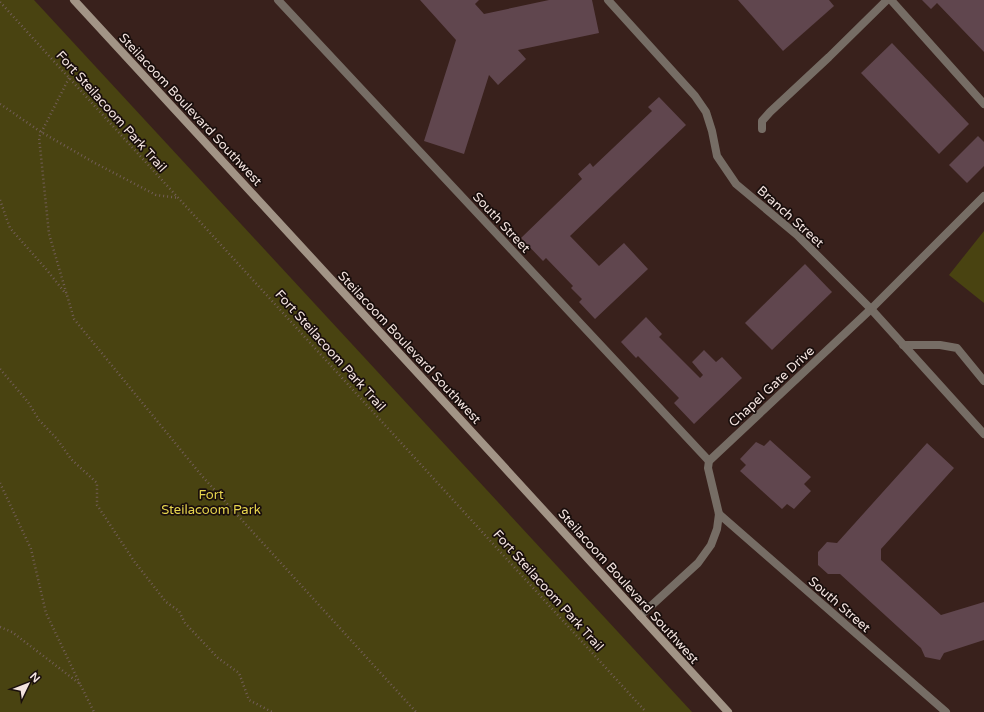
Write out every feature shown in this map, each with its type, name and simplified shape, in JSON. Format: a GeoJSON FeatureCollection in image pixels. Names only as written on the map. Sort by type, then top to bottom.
{"type":"FeatureCollection","features":[{"type":"Feature","properties":{"kind":"main road","name":"Steilacoom Boulevard Southwest"},"geometry":{"type":"LineString","coordinates":[[74,0],[728,712]]}},
{"type":"Feature","properties":{"kind":"street","name":"South Street"},"geometry":{"type":"LineString","coordinates":[[278,0],[709,461]]}},
{"type":"Feature","properties":{"kind":"street","name":"Branch Street"},"geometry":{"type":"LineString","coordinates":[[608,0],[695,96],[706,112],[712,131],[717,156],[725,170],[736,184],[797,235],[870,309],[984,434]]}},
{"type":"Feature","properties":{"kind":"street"},"geometry":{"type":"LineString","coordinates":[[762,130],[762,121],[770,112],[887,0]]}},
{"type":"Feature","properties":{"kind":"street"},"geometry":{"type":"LineString","coordinates":[[890,0],[984,104]]}},
{"type":"Feature","properties":{"kind":"street","name":"Chapel Gate Drive"},"geometry":{"type":"LineString","coordinates":[[709,461],[870,309],[984,196]]}},
{"type":"Feature","properties":{"kind":"street"},"geometry":{"type":"LineString","coordinates":[[902,345],[940,345],[956,348],[984,381]]}},
{"type":"Feature","properties":{"kind":"street"},"geometry":{"type":"LineString","coordinates":[[640,616],[698,563],[711,545],[718,529],[719,514],[708,468],[709,461]]}},
{"type":"Feature","properties":{"kind":"street","name":"South Street"},"geometry":{"type":"LineString","coordinates":[[719,514],[946,712]]}},
{"type":"Feature","properties":{"kind":"path","name":"Fort Steilacoom Park Trail"},"geometry":{"type":"LineString","coordinates":[[0,2],[646,712]]}},
{"type":"Feature","properties":{"kind":"path"},"geometry":{"type":"LineString","coordinates":[[69,78],[38,137],[48,234],[74,318],[202,476],[416,712]]}},
{"type":"Feature","properties":{"kind":"path"},"geometry":{"type":"LineString","coordinates":[[0,104],[41,132],[93,162],[156,195],[178,198]]}},
{"type":"Feature","properties":{"kind":"path"},"geometry":{"type":"LineString","coordinates":[[0,200],[10,228],[46,269],[67,296]]}},
{"type":"Feature","properties":{"kind":"path"},"geometry":{"type":"LineString","coordinates":[[0,369],[28,402],[39,420],[57,440],[71,459],[97,483],[97,505],[152,585],[166,602],[179,611],[185,623],[218,658],[239,673],[249,700],[272,712]]}},
{"type":"Feature","properties":{"kind":"path"},"geometry":{"type":"LineString","coordinates":[[0,483],[31,549],[46,613],[94,712]]}},
{"type":"Feature","properties":{"kind":"path"},"geometry":{"type":"LineString","coordinates":[[0,627],[12,632],[80,684]]}},
{"type":"Feature","properties":{"kind":"green space","name":"Fort Steilacoom Park"},"geometry":{"type":"Polygon","coordinates":[[[0,0],[34,0],[692,712],[0,712],[0,0]]]}},
{"type":"Feature","properties":{"kind":"green space"},"geometry":{"type":"Polygon","coordinates":[[[984,231],[984,303],[949,275],[984,231]]]}},
{"type":"Feature","properties":{"kind":"building"},"geometry":{"type":"Polygon","coordinates":[[[420,0],[479,0],[475,4],[484,14],[549,0],[592,0],[599,33],[518,50],[526,59],[498,85],[489,75],[464,154],[424,141],[456,40],[420,0]]]}},
{"type":"Feature","properties":{"kind":"building"},"geometry":{"type":"Polygon","coordinates":[[[738,0],[829,0],[834,6],[783,51],[738,0]]]}},
{"type":"Feature","properties":{"kind":"building"},"geometry":{"type":"Polygon","coordinates":[[[922,0],[984,0],[984,52],[937,3],[931,9],[922,0]]]}},
{"type":"Feature","properties":{"kind":"building"},"geometry":{"type":"Polygon","coordinates":[[[892,43],[969,124],[939,154],[861,73],[892,43]]]}},
{"type":"Feature","properties":{"kind":"building"},"geometry":{"type":"Polygon","coordinates":[[[659,97],[686,125],[570,236],[599,266],[624,243],[648,269],[595,319],[579,302],[582,299],[571,288],[573,286],[546,258],[543,261],[521,238],[582,179],[578,174],[590,163],[593,167],[652,111],[648,107],[659,97]]]}},
{"type":"Feature","properties":{"kind":"building"},"geometry":{"type":"Polygon","coordinates":[[[978,136],[984,142],[984,166],[967,183],[949,165],[978,136]]]}},
{"type":"Feature","properties":{"kind":"building"},"geometry":{"type":"Polygon","coordinates":[[[805,264],[832,292],[772,350],[745,323],[805,264]]]}},
{"type":"Feature","properties":{"kind":"building"},"geometry":{"type":"Polygon","coordinates":[[[646,317],[662,334],[659,337],[700,378],[703,375],[692,362],[704,350],[716,362],[722,357],[742,378],[694,424],[674,403],[679,398],[638,356],[636,358],[621,342],[646,317]]]}},
{"type":"Feature","properties":{"kind":"building"},"geometry":{"type":"Polygon","coordinates":[[[770,440],[811,477],[804,484],[811,491],[794,509],[787,504],[782,509],[740,471],[746,465],[740,459],[756,442],[764,446],[770,440]]]}},
{"type":"Feature","properties":{"kind":"building"},"geometry":{"type":"Polygon","coordinates":[[[927,443],[954,468],[881,549],[881,560],[941,615],[984,602],[984,640],[944,653],[940,660],[925,657],[921,648],[840,574],[828,574],[818,565],[818,552],[827,542],[837,543],[927,443]]]}}]}
